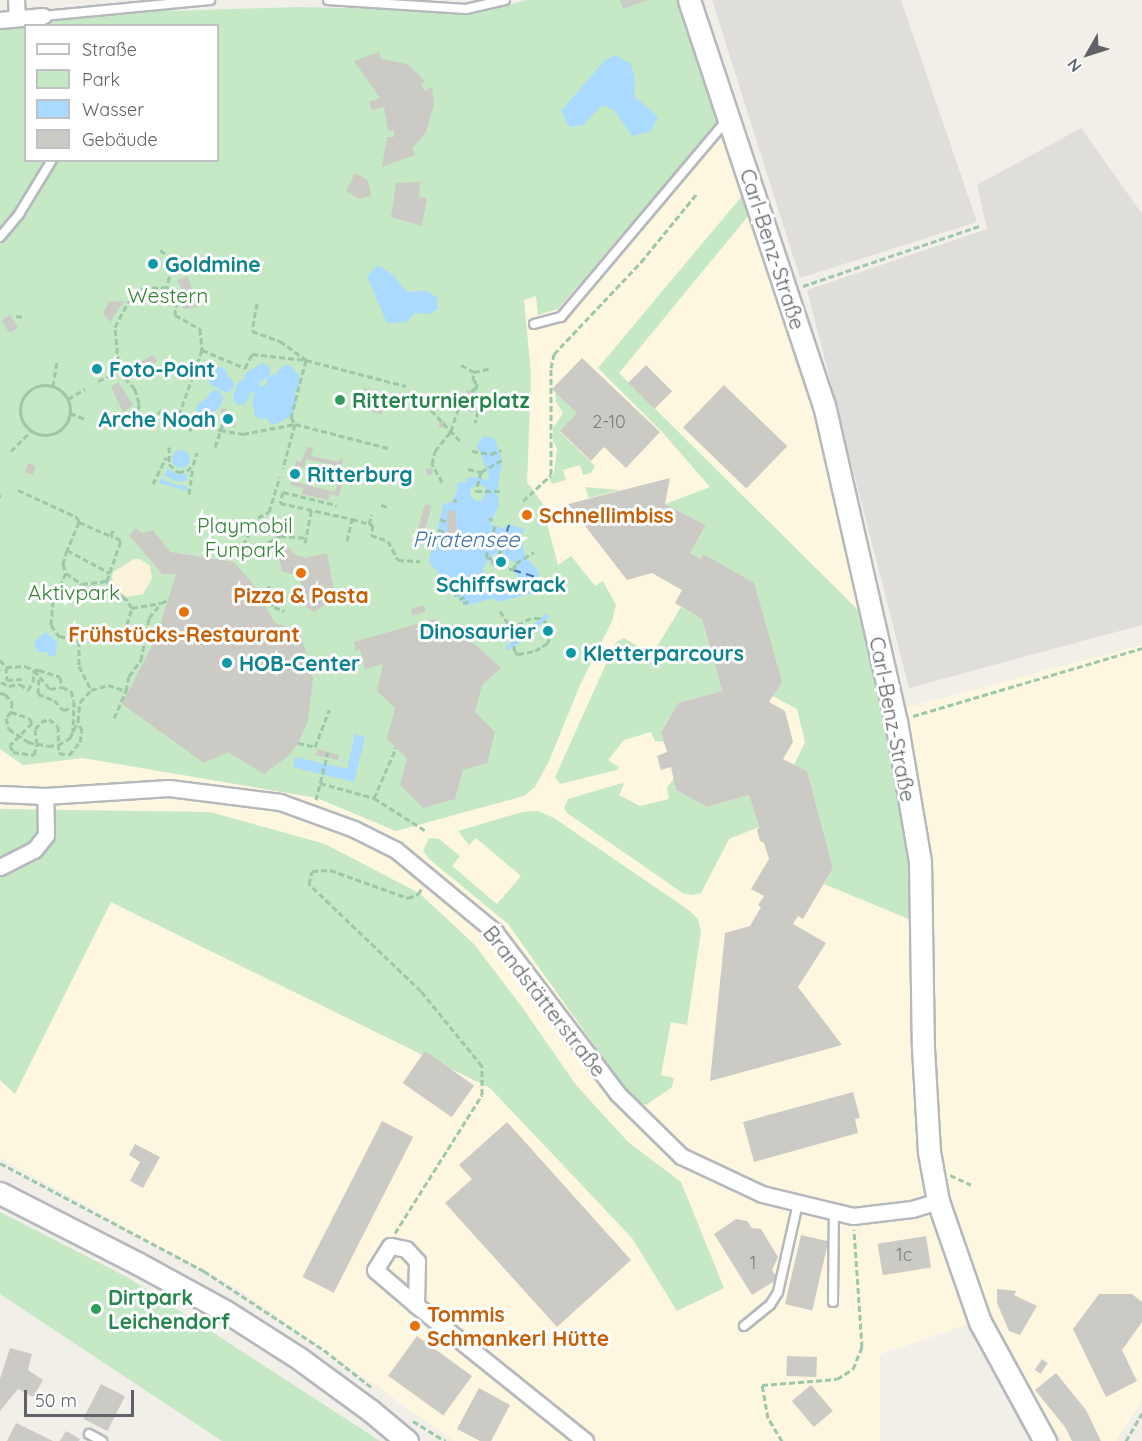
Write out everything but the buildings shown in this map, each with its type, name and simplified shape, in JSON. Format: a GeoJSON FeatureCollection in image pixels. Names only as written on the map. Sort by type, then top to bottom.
{"type":"FeatureCollection","features":[{"type":"Feature","properties":{"kind":"street"},"geometry":{"type":"LineString","coordinates":[[16,0],[17,18]]}},
{"type":"Feature","properties":{"kind":"street","name":"Carl-Benz-Straße"},"geometry":{"type":"LineString","coordinates":[[689,0],[730,117],[824,405],[896,721],[920,862],[923,1048],[929,1152],[938,1201],[980,1322],[1045,1441]]}},
{"type":"Feature","properties":{"kind":"street"},"geometry":{"type":"LineString","coordinates":[[0,20],[43,16]]}},
{"type":"Feature","properties":{"kind":"street","name":"Brandstätterstraße"},"geometry":{"type":"LineString","coordinates":[[0,794],[45,796],[169,788],[280,802],[314,813],[396,850],[431,876],[495,932],[617,1093],[681,1156],[762,1194],[853,1216],[912,1209],[938,1201]]}},
{"type":"Feature","properties":{"kind":"street"},"geometry":{"type":"LineString","coordinates":[[0,867],[34,850],[46,835],[45,796]]}},
{"type":"Feature","properties":{"kind":"street"},"geometry":{"type":"LineString","coordinates":[[0,1193],[225,1311],[300,1359],[371,1411],[407,1441]]}},
{"type":"Feature","properties":{"kind":"street"},"geometry":{"type":"LineString","coordinates":[[416,1305],[417,1261],[406,1249],[390,1245],[375,1270],[416,1305],[585,1441]]}},
{"type":"Feature","properties":{"kind":"lane"},"geometry":{"type":"LineString","coordinates":[[43,16],[210,0]]}},
{"type":"Feature","properties":{"kind":"lane"},"geometry":{"type":"LineString","coordinates":[[328,0],[466,9],[505,0]]}},
{"type":"Feature","properties":{"kind":"lane"},"geometry":{"type":"LineString","coordinates":[[534,324],[561,317],[730,117]]}},
{"type":"Feature","properties":{"kind":"lane"},"geometry":{"type":"LineString","coordinates":[[0,237],[19,214],[51,162]]}},
{"type":"Feature","properties":{"kind":"lane"},"geometry":{"type":"LineString","coordinates":[[744,1326],[770,1305],[778,1292],[798,1203]]}},
{"type":"Feature","properties":{"kind":"lane"},"geometry":{"type":"LineString","coordinates":[[833,1302],[834,1211]]}},
{"type":"Feature","properties":{"kind":"lane"},"geometry":{"type":"LineString","coordinates":[[89,1434],[102,1441]]}},
{"type":"Feature","properties":{"kind":"path"},"geometry":{"type":"LineString","coordinates":[[523,501],[551,475],[551,368],[554,354],[640,262],[698,192]]}},
{"type":"Feature","properties":{"kind":"path"},"geometry":{"type":"LineString","coordinates":[[787,291],[982,225]]}},
{"type":"Feature","properties":{"kind":"path"},"geometry":{"type":"LineString","coordinates":[[160,250],[173,259],[167,287],[176,301],[175,315],[200,329],[202,350],[178,415]]}},
{"type":"Feature","properties":{"kind":"path"},"geometry":{"type":"LineString","coordinates":[[137,418],[140,403],[135,389],[119,370],[114,327],[128,303],[143,288],[167,287]]}},
{"type":"Feature","properties":{"kind":"path"},"geometry":{"type":"LineString","coordinates":[[257,303],[252,331],[280,340],[306,360]]}},
{"type":"Feature","properties":{"kind":"path"},"geometry":{"type":"LineString","coordinates":[[16,316],[25,318]]}},
{"type":"Feature","properties":{"kind":"path"},"geometry":{"type":"LineString","coordinates":[[202,350],[245,368],[252,354],[306,360],[406,386]]}},
{"type":"Feature","properties":{"kind":"path"},"geometry":{"type":"LineString","coordinates":[[283,468],[295,424],[291,417],[306,360]]}},
{"type":"Feature","properties":{"kind":"path"},"geometry":{"type":"LineString","coordinates":[[53,386],[57,362]]}},
{"type":"Feature","properties":{"kind":"path"},"geometry":{"type":"LineString","coordinates":[[461,365],[474,372],[492,368]]}},
{"type":"Feature","properties":{"kind":"path"},"geometry":{"type":"LineString","coordinates":[[98,381],[119,370]]}},
{"type":"Feature","properties":{"kind":"path"},"geometry":{"type":"LineString","coordinates":[[468,409],[473,389],[476,389],[477,382],[473,381],[474,372]]}},
{"type":"Feature","properties":{"kind":"path"},"geometry":{"type":"LineString","coordinates":[[53,386],[68,399],[70,412],[65,426],[45,436],[31,431],[20,417],[22,399],[35,387],[53,386]]}},
{"type":"Feature","properties":{"kind":"path"},"geometry":{"type":"LineString","coordinates":[[68,399],[85,389]]}},
{"type":"Feature","properties":{"kind":"path"},"geometry":{"type":"LineString","coordinates":[[428,395],[431,410],[462,443]]}},
{"type":"Feature","properties":{"kind":"path"},"geometry":{"type":"LineString","coordinates":[[442,482],[432,464],[435,451],[451,431],[459,406],[478,411],[475,423]]}},
{"type":"Feature","properties":{"kind":"path"},"geometry":{"type":"LineString","coordinates":[[151,420],[162,410],[220,430],[243,434],[295,424],[388,448]]}},
{"type":"Feature","properties":{"kind":"path"},"geometry":{"type":"LineString","coordinates":[[70,412],[87,420]]}},
{"type":"Feature","properties":{"kind":"path"},"geometry":{"type":"LineString","coordinates":[[190,431],[193,420]]}},
{"type":"Feature","properties":{"kind":"path"},"geometry":{"type":"LineString","coordinates":[[215,447],[224,421]]}},
{"type":"Feature","properties":{"kind":"path"},"geometry":{"type":"LineString","coordinates":[[11,451],[31,431]]}},
{"type":"Feature","properties":{"kind":"path"},"geometry":{"type":"LineString","coordinates":[[153,484],[169,447]]}},
{"type":"Feature","properties":{"kind":"path"},"geometry":{"type":"LineString","coordinates":[[474,452],[491,454],[500,451]]}},
{"type":"Feature","properties":{"kind":"path"},"geometry":{"type":"LineString","coordinates":[[189,494],[197,453]]}},
{"type":"Feature","properties":{"kind":"path"},"geometry":{"type":"LineString","coordinates":[[167,455],[169,464],[178,472],[187,471],[193,465]]}},
{"type":"Feature","properties":{"kind":"path"},"geometry":{"type":"LineString","coordinates":[[502,460],[481,472],[476,491],[502,491]]}},
{"type":"Feature","properties":{"kind":"path"},"geometry":{"type":"LineString","coordinates":[[468,469],[481,472]]}},
{"type":"Feature","properties":{"kind":"path"},"geometry":{"type":"LineString","coordinates":[[243,545],[249,534],[250,522],[269,512],[280,477]]}},
{"type":"Feature","properties":{"kind":"path"},"geometry":{"type":"LineString","coordinates":[[18,490],[77,517],[79,522],[122,540],[107,580]]}},
{"type":"Feature","properties":{"kind":"path"},"geometry":{"type":"LineString","coordinates":[[277,490],[336,506]]}},
{"type":"Feature","properties":{"kind":"path"},"geometry":{"type":"LineString","coordinates":[[283,492],[280,503],[373,525],[371,535],[388,541],[398,560],[420,561]]}},
{"type":"Feature","properties":{"kind":"path"},"geometry":{"type":"LineString","coordinates":[[453,500],[457,501]]}},
{"type":"Feature","properties":{"kind":"path"},"geometry":{"type":"LineString","coordinates":[[381,506],[388,507]]}},
{"type":"Feature","properties":{"kind":"path"},"geometry":{"type":"LineString","coordinates":[[305,543],[312,509]]}},
{"type":"Feature","properties":{"kind":"path"},"geometry":{"type":"LineString","coordinates":[[369,524],[372,514]]}},
{"type":"Feature","properties":{"kind":"path"},"geometry":{"type":"LineString","coordinates":[[347,541],[352,519]]}},
{"type":"Feature","properties":{"kind":"path"},"geometry":{"type":"LineString","coordinates":[[440,519],[447,522]]}},
{"type":"Feature","properties":{"kind":"path"},"geometry":{"type":"LineString","coordinates":[[79,522],[63,564],[66,573],[78,582],[89,585],[107,580]]}},
{"type":"Feature","properties":{"kind":"path"},"geometry":{"type":"LineString","coordinates":[[495,526],[486,557],[494,559],[492,563],[513,570],[525,557],[534,552]]}},
{"type":"Feature","properties":{"kind":"path"},"geometry":{"type":"LineString","coordinates":[[111,536],[114,530]]}},
{"type":"Feature","properties":{"kind":"path"},"geometry":{"type":"LineString","coordinates":[[438,530],[447,533]]}},
{"type":"Feature","properties":{"kind":"path"},"geometry":{"type":"LineString","coordinates":[[247,549],[261,547],[280,536],[306,538]]}},
{"type":"Feature","properties":{"kind":"path"},"geometry":{"type":"LineString","coordinates":[[435,541],[448,538]]}},
{"type":"Feature","properties":{"kind":"path"},"geometry":{"type":"LineString","coordinates":[[496,564],[502,544]]}},
{"type":"Feature","properties":{"kind":"path"},"geometry":{"type":"LineString","coordinates":[[67,550],[110,573]]}},
{"type":"Feature","properties":{"kind":"path"},"geometry":{"type":"LineString","coordinates":[[66,573],[54,595],[51,625],[60,636],[79,641],[117,639],[124,633],[132,608]]}},
{"type":"Feature","properties":{"kind":"path"},"geometry":{"type":"LineString","coordinates":[[107,580],[114,592],[126,599],[132,608]]}},
{"type":"Feature","properties":{"kind":"path"},"geometry":{"type":"LineString","coordinates":[[534,583],[540,582]]}},
{"type":"Feature","properties":{"kind":"path"},"geometry":{"type":"LineString","coordinates":[[268,585],[269,602],[284,611]]}},
{"type":"Feature","properties":{"kind":"path"},"geometry":{"type":"LineString","coordinates":[[535,589],[542,587]]}},
{"type":"Feature","properties":{"kind":"path"},"geometry":{"type":"LineString","coordinates":[[454,595],[461,593]]}},
{"type":"Feature","properties":{"kind":"path"},"geometry":{"type":"LineString","coordinates":[[459,599],[465,597]]}},
{"type":"Feature","properties":{"kind":"path"},"geometry":{"type":"LineString","coordinates":[[132,608],[161,603],[170,599]]}},
{"type":"Feature","properties":{"kind":"path"},"geometry":{"type":"LineString","coordinates":[[463,603],[469,601]]}},
{"type":"Feature","properties":{"kind":"path"},"geometry":{"type":"LineString","coordinates":[[114,718],[126,691],[129,676],[141,660],[148,618],[161,603]]}},
{"type":"Feature","properties":{"kind":"path"},"geometry":{"type":"LineString","coordinates":[[500,611],[511,628],[515,652],[518,654],[535,651],[548,643],[550,634],[548,624],[540,618],[531,618],[511,628]]}},
{"type":"Feature","properties":{"kind":"path"},"geometry":{"type":"LineString","coordinates":[[79,641],[79,666],[91,690]]}},
{"type":"Feature","properties":{"kind":"path"},"geometry":{"type":"LineString","coordinates":[[896,721],[1142,648]]}},
{"type":"Feature","properties":{"kind":"path"},"geometry":{"type":"LineString","coordinates":[[0,660],[6,667],[7,680],[22,679]]}},
{"type":"Feature","properties":{"kind":"path"},"geometry":{"type":"LineString","coordinates":[[6,667],[25,666],[60,677],[63,687],[73,694],[73,734]]}},
{"type":"Feature","properties":{"kind":"path"},"geometry":{"type":"LineString","coordinates":[[34,670],[50,689],[63,687]]}},
{"type":"Feature","properties":{"kind":"path"},"geometry":{"type":"LineString","coordinates":[[0,688],[0,682],[9,686],[20,684],[28,690],[33,682],[34,670]]}},
{"type":"Feature","properties":{"kind":"path"},"geometry":{"type":"LineString","coordinates":[[39,678],[38,694],[54,700],[63,710],[72,708]]}},
{"type":"Feature","properties":{"kind":"path"},"geometry":{"type":"LineString","coordinates":[[0,693],[10,698],[11,712],[6,718],[7,724],[19,737],[37,744],[58,745],[73,734],[78,721],[80,702],[91,690],[112,685],[126,691]]}},
{"type":"Feature","properties":{"kind":"path"},"geometry":{"type":"LineString","coordinates":[[298,743],[315,747],[329,710]]}},
{"type":"Feature","properties":{"kind":"path"},"geometry":{"type":"LineString","coordinates":[[11,712],[29,718],[32,723],[10,745],[13,752],[34,755],[37,744],[35,729],[41,722],[49,719],[57,726],[60,753],[66,756],[80,742],[82,731],[78,721]]}},
{"type":"Feature","properties":{"kind":"path"},"geometry":{"type":"LineString","coordinates":[[0,725],[7,724]]}},
{"type":"Feature","properties":{"kind":"path"},"geometry":{"type":"LineString","coordinates":[[374,798],[396,748]]}},
{"type":"Feature","properties":{"kind":"path"},"geometry":{"type":"LineString","coordinates":[[314,813],[328,752]]}},
{"type":"Feature","properties":{"kind":"path"},"geometry":{"type":"LineString","coordinates":[[320,783],[374,798],[426,831]]}},
{"type":"Feature","properties":{"kind":"path"},"geometry":{"type":"LineString","coordinates":[[390,1245],[396,1230],[482,1095],[482,1066],[421,991],[309,884],[312,871],[330,870],[408,898],[418,894],[431,876]]}},
{"type":"Feature","properties":{"kind":"path"},"geometry":{"type":"LineString","coordinates":[[782,1441],[768,1418],[762,1385],[837,1378],[853,1369],[862,1347],[853,1216]]}},
{"type":"Feature","properties":{"kind":"path"},"geometry":{"type":"LineString","coordinates":[[1126,1441],[1142,1413]]}},
{"type":"Feature","properties":{"kind":"shaded area"},"geometry":{"type":"Polygon","coordinates":[[[712,0],[901,0],[977,222],[800,278],[712,0]]]}},
{"type":"Feature","properties":{"kind":"shaded area"},"geometry":{"type":"Polygon","coordinates":[[[724,115],[816,407],[890,712],[1142,645],[1142,1401],[1116,1441],[1062,1441],[987,1318],[880,1354],[880,1441],[454,1441],[240,1290],[0,1158],[0,1080],[15,1093],[110,902],[490,1088],[632,1238],[677,1311],[681,1182],[628,1142],[576,1085],[522,1007],[210,812],[0,809],[0,749],[23,765],[83,758],[317,798],[396,831],[549,761],[580,685],[612,621],[616,605],[603,582],[596,587],[571,556],[558,566],[547,524],[553,518],[527,482],[531,375],[524,300],[536,296],[558,309],[724,115]]]}},
{"type":"Feature","properties":{"kind":"shaded area"},"geometry":{"type":"Polygon","coordinates":[[[1081,128],[1142,214],[1142,625],[909,688],[807,290],[987,229],[977,185],[1081,128]]]}},
{"type":"Feature","properties":{"kind":"green space","name":"Playmobil Funpark"},"geometry":{"type":"Polygon","coordinates":[[[178,0],[173,11],[297,7],[488,11],[527,0],[682,0],[724,115],[558,309],[538,315],[536,296],[524,300],[531,375],[527,482],[553,518],[547,524],[558,565],[571,556],[595,586],[603,581],[616,605],[612,621],[580,685],[549,761],[535,787],[524,796],[396,831],[317,798],[83,758],[23,765],[0,749],[0,29],[24,26],[24,162],[219,162],[219,24],[51,24],[52,9],[178,0]]]}},
{"type":"Feature","properties":{"kind":"green space"},"geometry":{"type":"Polygon","coordinates":[[[742,196],[749,215],[619,373],[860,612],[894,752],[907,846],[911,920],[824,884],[833,868],[807,771],[794,765],[805,742],[797,709],[773,696],[781,682],[703,555],[701,559],[690,553],[706,525],[665,504],[710,487],[663,433],[598,368],[742,196]]]}},
{"type":"Feature","properties":{"kind":"green space"},"geometry":{"type":"Polygon","coordinates":[[[555,391],[577,413],[560,432],[595,466],[591,473],[583,475],[580,465],[563,470],[566,480],[552,484],[549,479],[554,474],[557,448],[553,441],[553,428],[563,413],[556,402],[555,391]]]}},
{"type":"Feature","properties":{"kind":"green space"},"geometry":{"type":"Polygon","coordinates":[[[585,487],[620,490],[589,498],[585,487]]]}},
{"type":"Feature","properties":{"kind":"green space"},"geometry":{"type":"Polygon","coordinates":[[[681,607],[702,619],[722,691],[678,703],[661,731],[664,742],[655,741],[651,732],[624,740],[608,760],[619,767],[617,770],[560,784],[555,777],[616,642],[624,638],[652,655],[681,607]]]}},
{"type":"Feature","properties":{"kind":"green space"},"geometry":{"type":"Polygon","coordinates":[[[674,778],[676,790],[707,807],[749,795],[759,827],[729,839],[701,893],[693,895],[684,894],[567,813],[564,808],[568,799],[622,783],[624,784],[619,795],[640,806],[669,799],[667,788],[674,778]]]}},
{"type":"Feature","properties":{"kind":"green space"},"geometry":{"type":"Polygon","coordinates":[[[0,809],[210,812],[325,844],[419,893],[474,944],[522,1007],[576,1085],[628,1142],[681,1182],[724,1288],[677,1311],[632,1238],[490,1088],[111,902],[15,1094],[0,1080],[0,809]]]}},
{"type":"Feature","properties":{"kind":"green space"},"geometry":{"type":"Polygon","coordinates":[[[538,811],[554,818],[690,911],[698,919],[701,931],[687,1025],[671,1022],[661,1075],[674,1078],[672,1087],[646,1105],[636,1102],[624,1087],[508,924],[428,858],[423,850],[429,838],[439,839],[460,856],[452,866],[497,904],[521,876],[476,838],[469,845],[458,831],[522,812],[538,811]]]}},
{"type":"Feature","properties":{"kind":"green space"},"geometry":{"type":"Polygon","coordinates":[[[0,1212],[127,1277],[380,1441],[222,1441],[0,1294],[0,1212]]]}},
{"type":"Feature","properties":{"kind":"sand"},"geometry":{"type":"Polygon","coordinates":[[[134,559],[140,559],[150,566],[152,578],[143,594],[127,597],[116,589],[112,577],[113,572],[134,559]]]}},
{"type":"Feature","properties":{"kind":"water"},"geometry":{"type":"Polygon","coordinates":[[[616,55],[631,64],[635,79],[634,96],[658,117],[651,131],[632,136],[614,110],[602,105],[583,125],[569,127],[561,111],[605,60],[616,55]]]}},
{"type":"Feature","properties":{"kind":"water"},"geometry":{"type":"Polygon","coordinates":[[[378,265],[393,275],[407,292],[426,291],[437,297],[438,308],[430,314],[415,313],[406,322],[387,323],[367,276],[378,265]]]}},
{"type":"Feature","properties":{"kind":"water","name":"Piratensee"},"geometry":{"type":"Polygon","coordinates":[[[483,436],[494,438],[502,460],[497,492],[499,505],[490,524],[504,529],[507,524],[524,529],[522,539],[525,557],[538,570],[542,591],[498,602],[493,598],[466,606],[444,584],[442,577],[429,562],[432,548],[437,546],[435,541],[443,504],[452,502],[457,491],[457,483],[466,482],[467,478],[479,477],[488,480],[489,475],[477,445],[483,436]],[[477,484],[471,488],[470,495],[475,501],[481,501],[487,491],[484,486],[477,484]],[[501,544],[497,554],[493,554],[491,561],[488,560],[482,569],[498,586],[510,585],[518,575],[513,570],[516,563],[501,555],[504,545],[501,544]]]}},
{"type":"Feature","properties":{"kind":"water"},"geometry":{"type":"Polygon","coordinates":[[[181,450],[187,453],[190,459],[187,465],[181,468],[175,465],[172,459],[175,453],[181,450]]]}},
{"type":"Feature","properties":{"kind":"water"},"geometry":{"type":"Polygon","coordinates":[[[168,469],[177,474],[187,474],[187,481],[175,481],[164,475],[168,469]]]}},
{"type":"Feature","properties":{"kind":"water"},"geometry":{"type":"Polygon","coordinates":[[[161,478],[175,485],[187,486],[188,491],[159,483],[161,478]]]}},
{"type":"Feature","properties":{"kind":"water"},"geometry":{"type":"Polygon","coordinates":[[[45,632],[57,642],[56,655],[51,657],[46,652],[38,652],[34,642],[45,632]]]}},
{"type":"Feature","properties":{"kind":"water"},"geometry":{"type":"Polygon","coordinates":[[[355,734],[365,737],[354,782],[293,767],[296,757],[347,769],[355,734]]]}},
{"type":"Feature","properties":{"kind":"waterway"},"geometry":{"type":"LineString","coordinates":[[240,397],[243,388],[251,384],[252,377],[262,371]]}},
{"type":"Feature","properties":{"kind":"waterway"},"geometry":{"type":"LineString","coordinates":[[210,372],[219,374],[216,379],[226,384]]}},
{"type":"Feature","properties":{"kind":"waterway"},"geometry":{"type":"LineString","coordinates":[[259,402],[262,393],[270,392],[273,382],[278,382],[286,372]]}},
{"type":"Feature","properties":{"kind":"waterway"},"geometry":{"type":"LineString","coordinates":[[261,411],[269,409],[271,400],[279,398],[282,390],[290,386],[292,378]]}},
{"type":"Feature","properties":{"kind":"waterway"},"geometry":{"type":"LineString","coordinates":[[203,409],[213,402],[215,397]]}},
{"type":"Feature","properties":{"kind":"waterway"},"geometry":{"type":"LineString","coordinates":[[274,416],[285,410],[284,402],[289,399]]}},
{"type":"Feature","properties":{"kind":"waterway"},"geometry":{"type":"LineString","coordinates":[[533,627],[546,616]]}},
{"type":"Feature","properties":{"kind":"waterway"},"geometry":{"type":"LineString","coordinates":[[508,647],[517,641]]}},
{"type":"Feature","properties":{"kind":"ferry route"},"geometry":{"type":"LineString","coordinates":[[502,545],[509,525]]}},
{"type":"Feature","properties":{"kind":"ferry route"},"geometry":{"type":"LineString","coordinates":[[513,570],[540,578]]}},
{"type":"Feature","properties":{"kind":"place","name":"Goldmine"},"geometry":{"type":"Point","coordinates":[153,264]}},
{"type":"Feature","properties":{"kind":"place","name":"Foto-Point"},"geometry":{"type":"Point","coordinates":[97,369]}},
{"type":"Feature","properties":{"kind":"place","name":"Ritterturnierplatz"},"geometry":{"type":"Point","coordinates":[340,400]}},
{"type":"Feature","properties":{"kind":"place","name":"Arche Noah"},"geometry":{"type":"Point","coordinates":[228,419]}},
{"type":"Feature","properties":{"kind":"place","name":"Ritterburg"},"geometry":{"type":"Point","coordinates":[295,474]}},
{"type":"Feature","properties":{"kind":"place","name":"Schnellimbiss"},"geometry":{"type":"Point","coordinates":[527,515]}},
{"type":"Feature","properties":{"kind":"place","name":"Schiffswrack"},"geometry":{"type":"Point","coordinates":[501,562]}},
{"type":"Feature","properties":{"kind":"place","name":"Pizza & Pasta"},"geometry":{"type":"Point","coordinates":[301,573]}},
{"type":"Feature","properties":{"kind":"place","name":"Frühstücks-Restaurant"},"geometry":{"type":"Point","coordinates":[184,612]}},
{"type":"Feature","properties":{"kind":"place","name":"Dinosaurier"},"geometry":{"type":"Point","coordinates":[548,631]}},
{"type":"Feature","properties":{"kind":"place","name":"Kletterparcours"},"geometry":{"type":"Point","coordinates":[571,653]}},
{"type":"Feature","properties":{"kind":"place","name":"HOB-Center"},"geometry":{"type":"Point","coordinates":[227,663]}},
{"type":"Feature","properties":{"kind":"place","name":"Dirtpark Leichendorf"},"geometry":{"type":"Point","coordinates":[96,1309]}},
{"type":"Feature","properties":{"kind":"place","name":"Tommis Schmankerl Hütte"},"geometry":{"type":"Point","coordinates":[415,1326]}},
{"type":"Feature","properties":{"kind":"park label","name":"Western"},"geometry":{"type":"Point","coordinates":[168,295]}},
{"type":"Feature","properties":{"kind":"park label","name":"Aktivpark"},"geometry":{"type":"Point","coordinates":[74,592]}}]}
